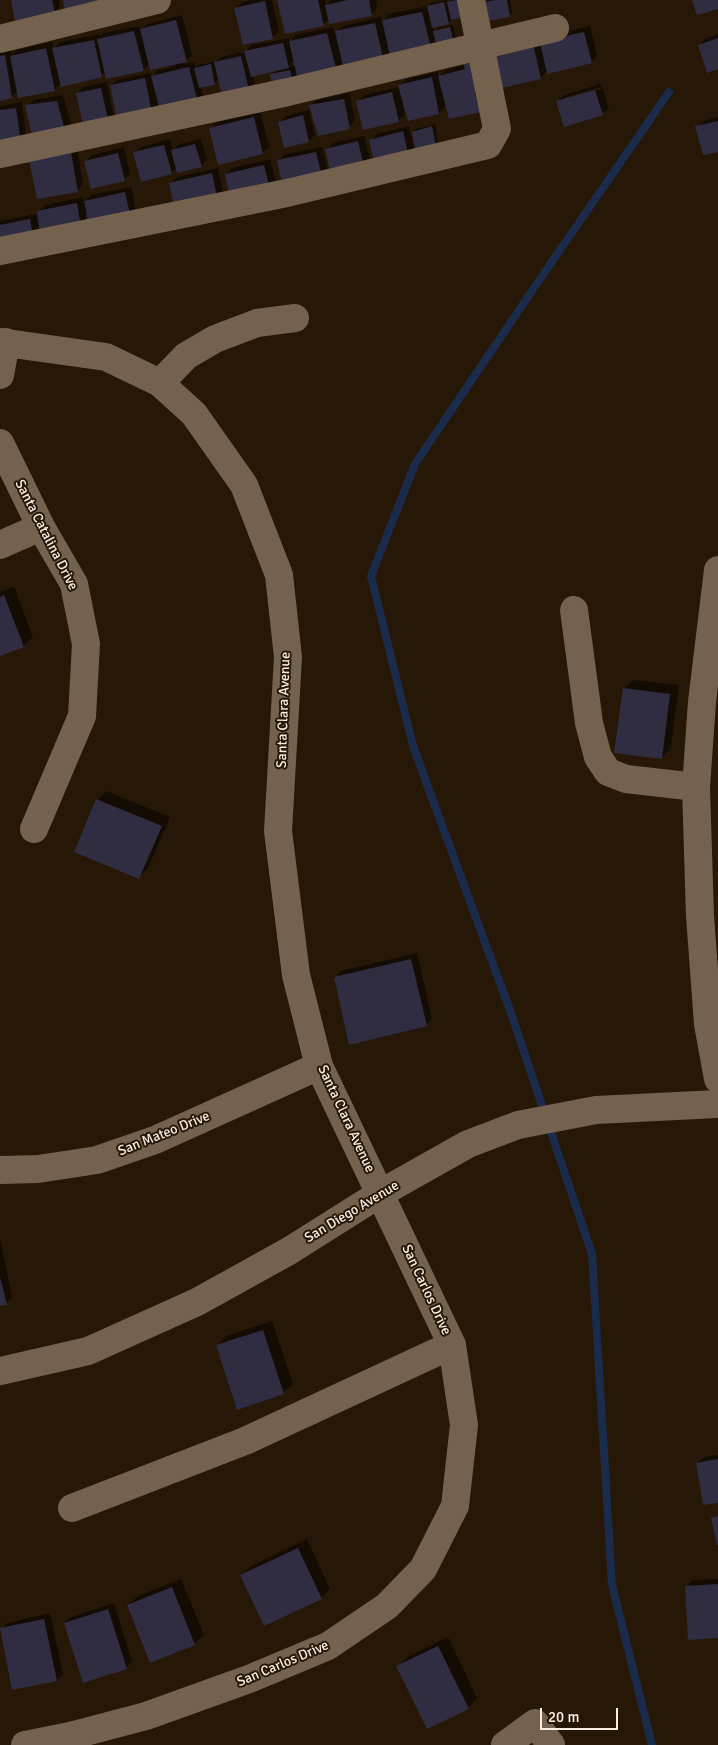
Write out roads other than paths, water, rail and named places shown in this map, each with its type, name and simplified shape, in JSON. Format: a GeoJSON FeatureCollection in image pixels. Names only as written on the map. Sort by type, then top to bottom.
{"type":"FeatureCollection","features":[{"type":"Feature","properties":{"kind":"street"},"geometry":{"type":"LineString","coordinates":[[0,39],[157,0]]}},
{"type":"Feature","properties":{"kind":"street"},"geometry":{"type":"LineString","coordinates":[[0,251],[287,193],[488,145],[497,129],[472,0]]}},
{"type":"Feature","properties":{"kind":"street"},"geometry":{"type":"LineString","coordinates":[[0,154],[288,92],[555,28]]}},
{"type":"Feature","properties":{"kind":"street"},"geometry":{"type":"LineString","coordinates":[[160,383],[186,356],[215,339],[257,323],[295,318]]}},
{"type":"Feature","properties":{"kind":"street"},"geometry":{"type":"LineString","coordinates":[[0,375],[3,342]]}},
{"type":"Feature","properties":{"kind":"street","name":"Santa Clara Avenue"},"geometry":{"type":"LineString","coordinates":[[3,342],[106,357],[160,383],[194,414],[244,485],[278,574],[288,658],[278,831],[296,974],[319,1066],[381,1193]]}},
{"type":"Feature","properties":{"kind":"street","name":"Santa Catalina Drive"},"geometry":{"type":"LineString","coordinates":[[0,444],[41,527],[74,584],[86,644],[82,716],[34,830]]}},
{"type":"Feature","properties":{"kind":"street"},"geometry":{"type":"LineString","coordinates":[[0,545],[41,527]]}},
{"type":"Feature","properties":{"kind":"street"},"geometry":{"type":"LineString","coordinates":[[718,570],[714,626],[702,702],[696,787],[700,916],[708,1024],[718,1079]]}},
{"type":"Feature","properties":{"kind":"street"},"geometry":{"type":"LineString","coordinates":[[574,610],[590,723],[598,757],[603,765],[608,772],[626,779],[696,787]]}},
{"type":"Feature","properties":{"kind":"street","name":"San Mateo Drive"},"geometry":{"type":"LineString","coordinates":[[0,1170],[38,1169],[97,1160],[155,1140],[319,1066]]}},
{"type":"Feature","properties":{"kind":"street","name":"San Diego Avenue"},"geometry":{"type":"LineString","coordinates":[[0,1370],[88,1351],[197,1302],[288,1251],[381,1193],[468,1144],[518,1124],[596,1110],[718,1104]]}},
{"type":"Feature","properties":{"kind":"street","name":"San Carlos Drive"},"geometry":{"type":"LineString","coordinates":[[25,1745],[70,1736],[146,1716],[249,1679],[328,1646],[387,1606],[423,1570],[455,1506],[464,1425],[452,1345],[381,1193]]}},
{"type":"Feature","properties":{"kind":"street"},"geometry":{"type":"LineString","coordinates":[[72,1508],[244,1441],[452,1345]]}},
{"type":"Feature","properties":{"kind":"street"},"geometry":{"type":"LineString","coordinates":[[505,1745],[535,1723],[551,1745]]}},
{"type":"Feature","properties":{"kind":"waterway"},"geometry":{"type":"LineString","coordinates":[[652,1745],[612,1585],[592,1254],[512,1016],[413,746],[371,576],[415,464],[669,92]]}}]}
